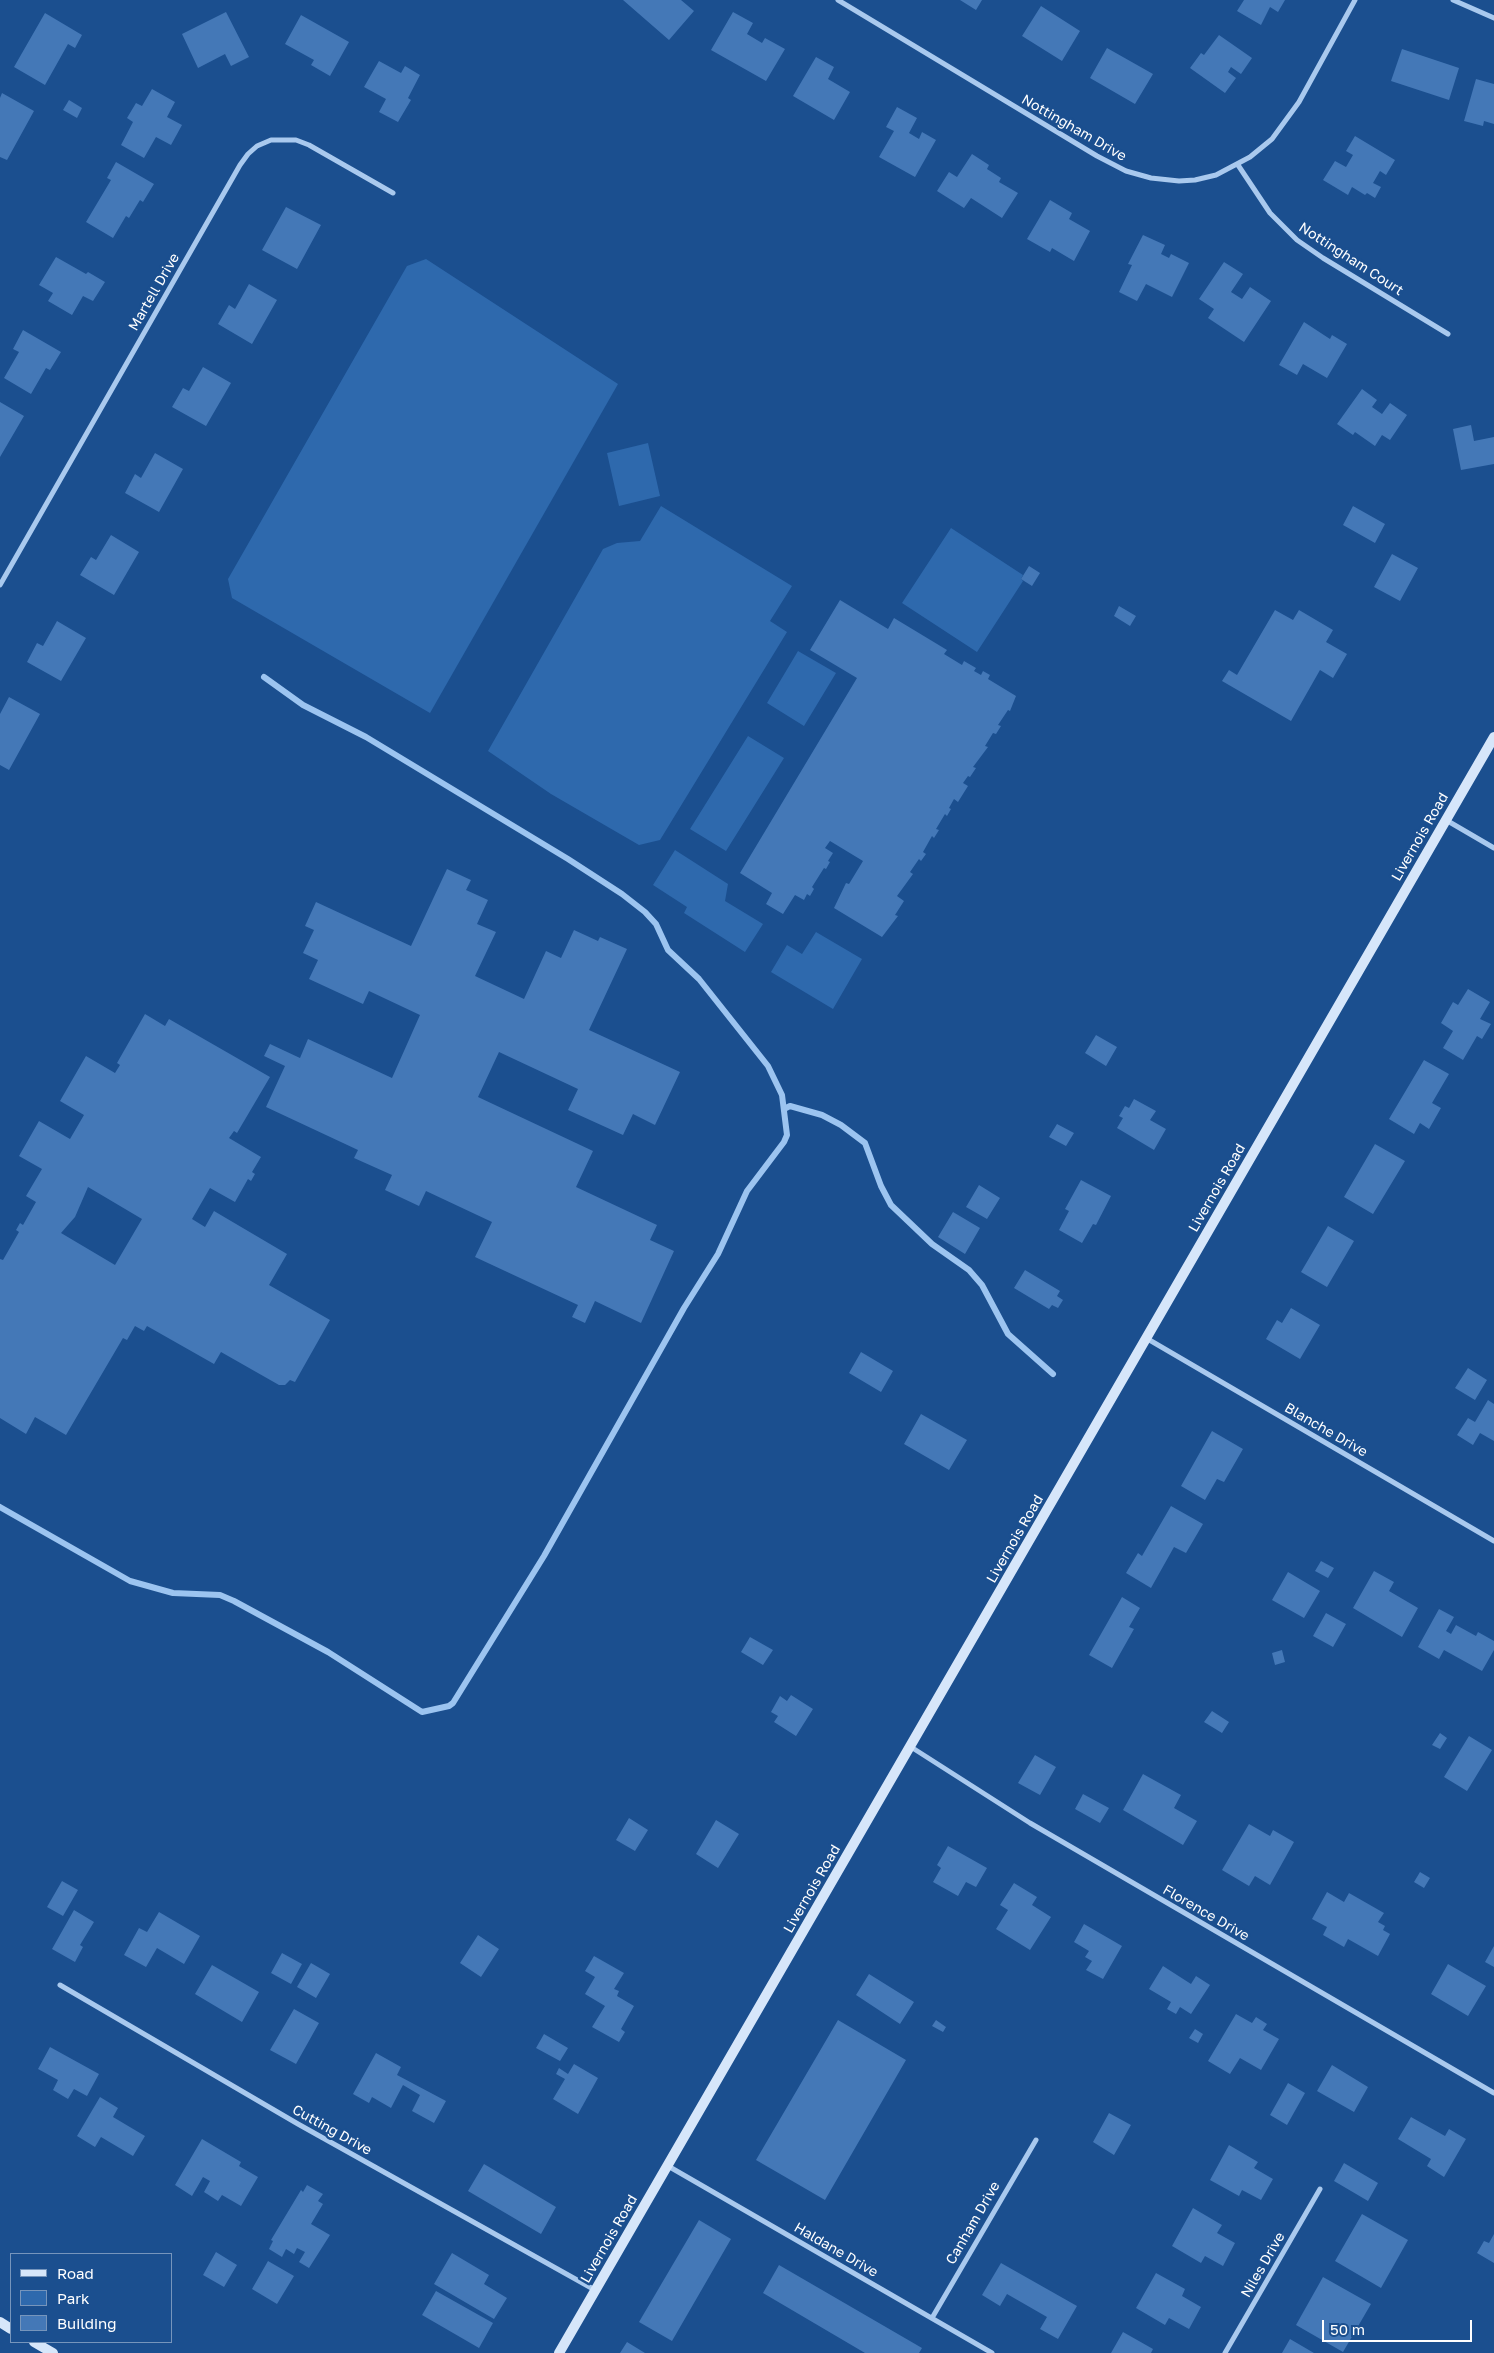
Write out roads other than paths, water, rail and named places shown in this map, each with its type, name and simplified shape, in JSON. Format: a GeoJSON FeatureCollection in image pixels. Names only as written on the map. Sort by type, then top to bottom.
{"type":"FeatureCollection","features":[{"type":"Feature","properties":{"kind":"main road","name":"Livernois Road"},"geometry":{"type":"LineString","coordinates":[[559,2353],[1494,737]]}},
{"type":"Feature","properties":{"kind":"main road"},"geometry":{"type":"LineString","coordinates":[[36,2343],[53,2353]]}},
{"type":"Feature","properties":{"kind":"street","name":"Nottingham Drive"},"geometry":{"type":"LineString","coordinates":[[838,0],[1126,171],[1151,178],[1179,181],[1195,180],[1216,174],[1238,164],[1266,145],[1287,121],[1355,0]]}},
{"type":"Feature","properties":{"kind":"street"},"geometry":{"type":"LineString","coordinates":[[1453,0],[1494,18]]}},
{"type":"Feature","properties":{"kind":"street","name":"Martell Drive"},"geometry":{"type":"LineString","coordinates":[[0,585],[235,173],[248,154],[257,146],[271,140],[296,140],[309,145],[393,193]]}},
{"type":"Feature","properties":{"kind":"street","name":"Nottingham Court"},"geometry":{"type":"LineString","coordinates":[[1238,164],[1270,213],[1297,240],[1310,250],[1448,334]]}},
{"type":"Feature","properties":{"kind":"street"},"geometry":{"type":"LineString","coordinates":[[1446,820],[1494,848]]}},
{"type":"Feature","properties":{"kind":"street","name":"Blanche Drive"},"geometry":{"type":"LineString","coordinates":[[1146,1338],[1494,1541]]}},
{"type":"Feature","properties":{"kind":"street","name":"Florence Drive"},"geometry":{"type":"LineString","coordinates":[[911,1747],[1030,1823],[1494,2093]]}},
{"type":"Feature","properties":{"kind":"street","name":"Cutting Drive"},"geometry":{"type":"LineString","coordinates":[[60,1985],[298,2124],[595,2290]]}},
{"type":"Feature","properties":{"kind":"street","name":"Canham Drive"},"geometry":{"type":"LineString","coordinates":[[932,2318],[1036,2140]]}},
{"type":"Feature","properties":{"kind":"street","name":"Haldane Drive"},"geometry":{"type":"LineString","coordinates":[[668,2166],[992,2353]]}},
{"type":"Feature","properties":{"kind":"street","name":"Niles Drive"},"geometry":{"type":"LineString","coordinates":[[1225,2353],[1320,2189]]}},
{"type":"Feature","properties":{"kind":"waterway"},"geometry":{"type":"LineString","coordinates":[[0,1507],[130,1581],[173,1593],[220,1595],[234,1601],[328,1652],[422,1712],[449,1706],[453,1703],[544,1556],[684,1308],[718,1254],[747,1191],[784,1142],[787,1135],[782,1095],[768,1066],[699,979],[668,950],[656,924],[645,912],[622,894],[568,859],[366,737],[303,705],[264,677]]}},
{"type":"Feature","properties":{"kind":"waterway"},"geometry":{"type":"LineString","coordinates":[[784,1109],[790,1106],[822,1115],[841,1125],[865,1143],[881,1186],[891,1205],[932,1244],[969,1270],[982,1285],[1008,1334],[1053,1374]]}}]}
